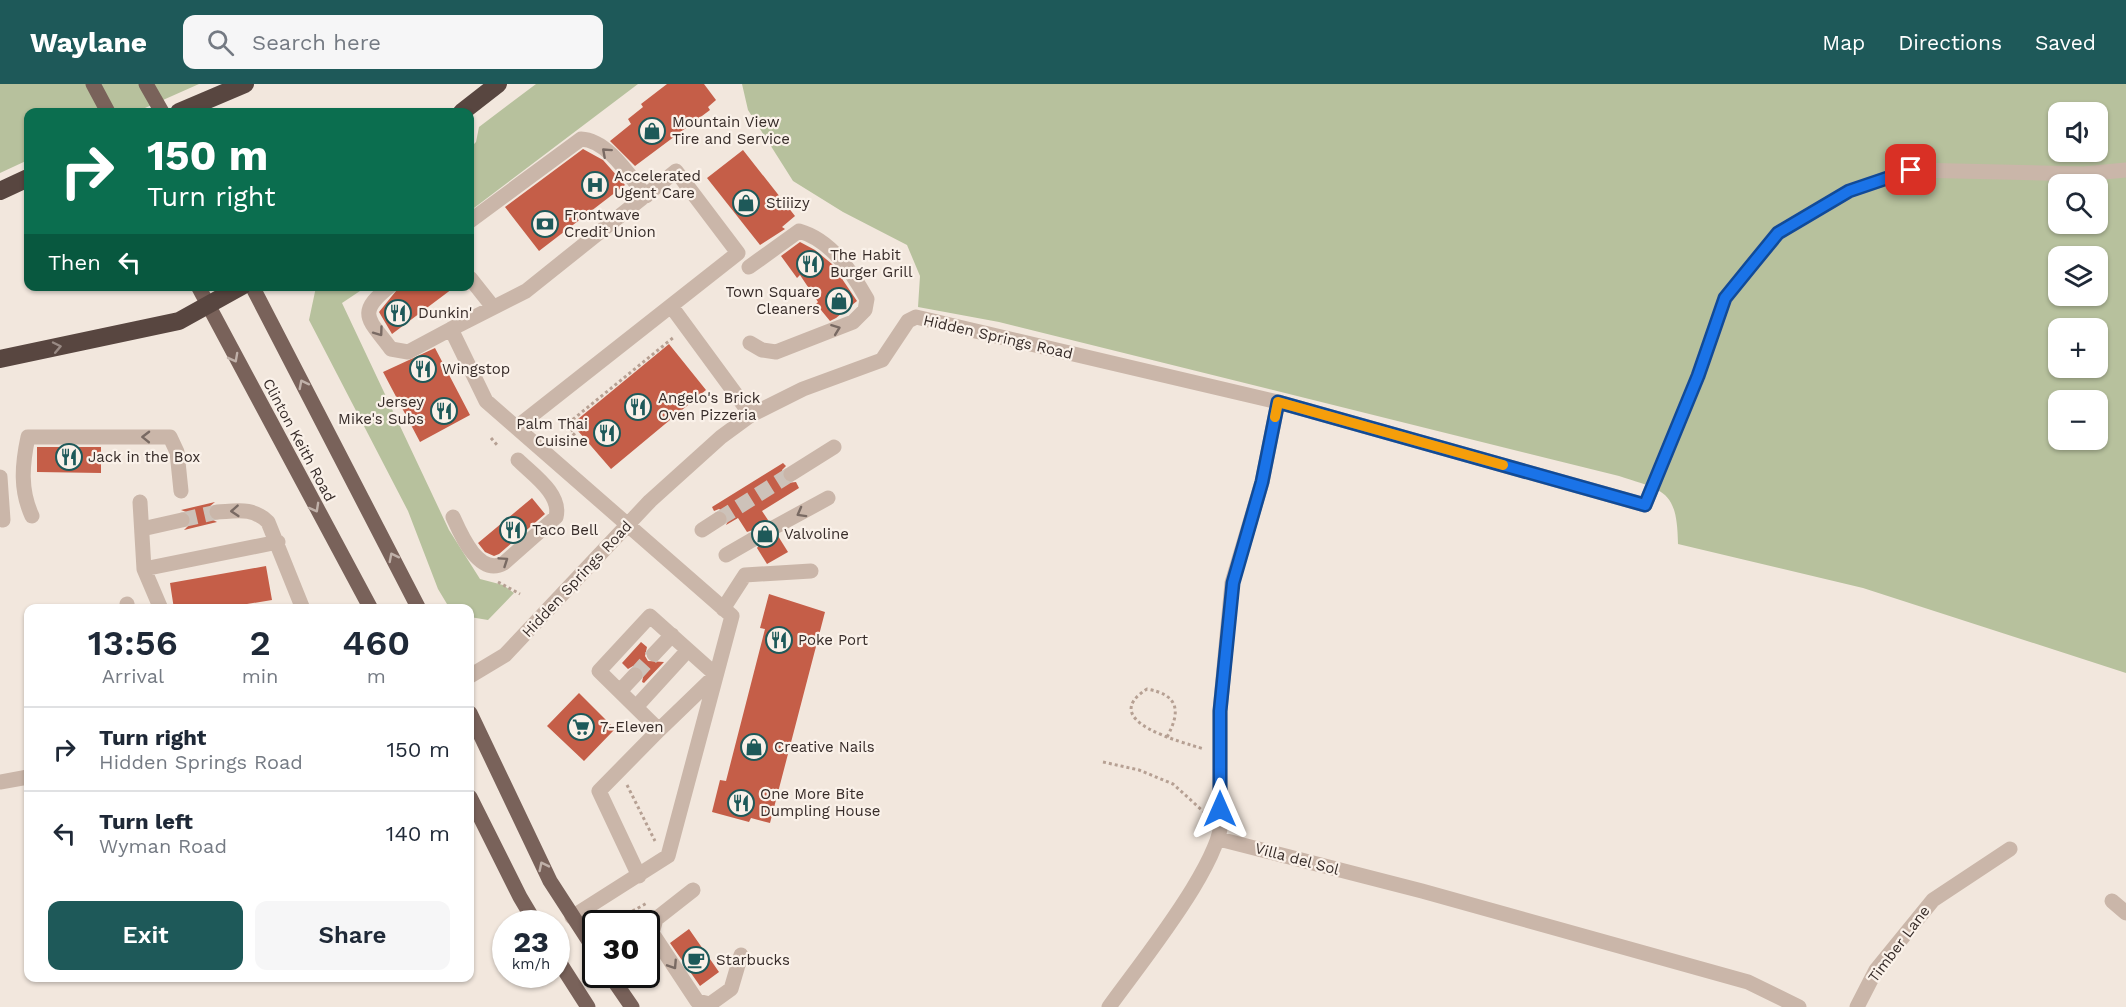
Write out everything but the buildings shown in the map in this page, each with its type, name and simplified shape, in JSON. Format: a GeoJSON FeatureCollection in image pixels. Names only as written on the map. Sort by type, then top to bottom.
{"type":"FeatureCollection","features":[{"type":"Feature","properties":{"kind":"highway"},"geometry":{"type":"LineString","coordinates":[[188,108],[245,84]]}},
{"type":"Feature","properties":{"kind":"highway"},"geometry":{"type":"LineString","coordinates":[[467,108],[498,84]]}},
{"type":"Feature","properties":{"kind":"highway"},"geometry":{"type":"LineString","coordinates":[[0,191],[24,180]]}},
{"type":"Feature","properties":{"kind":"highway"},"geometry":{"type":"LineString","coordinates":[[0,359],[180,321],[233,291]]}},
{"type":"Feature","properties":{"kind":"main road"},"geometry":{"type":"LineString","coordinates":[[93,84],[106,108]]}},
{"type":"Feature","properties":{"kind":"main road"},"geometry":{"type":"LineString","coordinates":[[146,84],[160,108]]}},
{"type":"Feature","properties":{"kind":"main road","name":"Clinton Keith Road"},"geometry":{"type":"LineString","coordinates":[[200,291],[368,604]]}},
{"type":"Feature","properties":{"kind":"main road","name":"Clinton Keith Road"},"geometry":{"type":"LineString","coordinates":[[255,291],[417,604]]}},
{"type":"Feature","properties":{"kind":"main road"},"geometry":{"type":"LineString","coordinates":[[474,721],[550,881],[582,932]]}},
{"type":"Feature","properties":{"kind":"main road"},"geometry":{"type":"LineString","coordinates":[[474,805],[528,910]]}},
{"type":"Feature","properties":{"kind":"main road"},"geometry":{"type":"LineString","coordinates":[[570,979],[588,1007]]}},
{"type":"Feature","properties":{"kind":"main road"},"geometry":{"type":"LineString","coordinates":[[619,988],[632,1007]]}},
{"type":"Feature","properties":{"kind":"street"},"geometry":{"type":"LineString","coordinates":[[474,218],[581,139],[595,143],[613,158],[646,195]]}},
{"type":"Feature","properties":{"kind":"street","name":"Hidden Springs Road"},"geometry":{"type":"LineString","coordinates":[[474,674],[505,655],[689,464],[751,415],[803,389],[882,360],[896,336],[908,321],[916,317],[1278,402],[1645,505],[1698,376],[1725,298],[1778,233],[1849,191],[1911,170],[2084,174],[2126,170]]}},
{"type":"Feature","properties":{"kind":"street"},"geometry":{"type":"LineString","coordinates":[[384,291],[372,301],[368,310],[371,321],[391,350],[408,352],[526,291],[676,171],[738,253],[517,427]]}},
{"type":"Feature","properties":{"kind":"street"},"geometry":{"type":"LineString","coordinates":[[749,267],[800,231],[813,235],[832,249],[867,298],[865,310],[853,322],[776,352],[762,350],[750,343]]}},
{"type":"Feature","properties":{"kind":"street"},"geometry":{"type":"LineString","coordinates":[[474,283],[493,307]]}},
{"type":"Feature","properties":{"kind":"street"},"geometry":{"type":"LineString","coordinates":[[671,306],[751,415]]}},
{"type":"Feature","properties":{"kind":"street"},"geometry":{"type":"LineString","coordinates":[[450,329],[486,401],[732,616],[668,856],[572,917]]}},
{"type":"Feature","properties":{"kind":"street"},"geometry":{"type":"LineString","coordinates":[[1109,1007],[1188,898],[1220,838],[1223,818],[1220,809],[1220,711],[1233,583],[1262,482],[1278,402]]}},
{"type":"Feature","properties":{"kind":"street"},"geometry":{"type":"LineString","coordinates":[[32,516],[23,498],[23,460],[28,437],[170,437],[177,452],[181,491]]}},
{"type":"Feature","properties":{"kind":"street"},"geometry":{"type":"LineString","coordinates":[[791,474],[834,447]]}},
{"type":"Feature","properties":{"kind":"street"},"geometry":{"type":"LineString","coordinates":[[453,517],[465,543],[486,565],[495,567],[504,563],[556,517],[558,511],[551,494],[518,460]]}},
{"type":"Feature","properties":{"kind":"street"},"geometry":{"type":"LineString","coordinates":[[0,477],[3,520]]}},
{"type":"Feature","properties":{"kind":"street"},"geometry":{"type":"LineString","coordinates":[[773,528],[828,498]]}},
{"type":"Feature","properties":{"kind":"street"},"geometry":{"type":"LineString","coordinates":[[140,502],[144,569],[159,604]]}},
{"type":"Feature","properties":{"kind":"street"},"geometry":{"type":"LineString","coordinates":[[217,512],[247,510],[255,512],[268,522],[301,604]]}},
{"type":"Feature","properties":{"kind":"street"},"geometry":{"type":"LineString","coordinates":[[702,530],[719,519]]}},
{"type":"Feature","properties":{"kind":"street"},"geometry":{"type":"LineString","coordinates":[[142,530],[182,520]]}},
{"type":"Feature","properties":{"kind":"street"},"geometry":{"type":"LineString","coordinates":[[726,555],[752,540]]}},
{"type":"Feature","properties":{"kind":"street"},"geometry":{"type":"LineString","coordinates":[[144,569],[278,542]]}},
{"type":"Feature","properties":{"kind":"street"},"geometry":{"type":"LineString","coordinates":[[723,609],[745,575],[811,571]]}},
{"type":"Feature","properties":{"kind":"street"},"geometry":{"type":"LineString","coordinates":[[659,730],[599,670],[650,616],[716,675]]}},
{"type":"Feature","properties":{"kind":"street"},"geometry":{"type":"LineString","coordinates":[[654,654],[672,635]]}},
{"type":"Feature","properties":{"kind":"street"},"geometry":{"type":"LineString","coordinates":[[636,707],[688,650]]}},
{"type":"Feature","properties":{"kind":"street"},"geometry":{"type":"LineString","coordinates":[[620,691],[635,675]]}},
{"type":"Feature","properties":{"kind":"street"},"geometry":{"type":"LineString","coordinates":[[639,876],[599,791],[716,675]]}},
{"type":"Feature","properties":{"kind":"street"},"geometry":{"type":"LineString","coordinates":[[0,782],[24,778]]}},
{"type":"Feature","properties":{"kind":"street","name":"Villa del Sol"},"geometry":{"type":"LineString","coordinates":[[1220,838],[1422,891],[1748,982],[1799,1007]]}},
{"type":"Feature","properties":{"kind":"street","name":"Timber Lane"},"geometry":{"type":"LineString","coordinates":[[1857,1007],[1876,970],[1933,900],[2010,849]]}},
{"type":"Feature","properties":{"kind":"street"},"geometry":{"type":"LineString","coordinates":[[693,890],[656,919],[652,933],[697,1001],[711,1004],[731,989],[741,955]]}},
{"type":"Feature","properties":{"kind":"street"},"geometry":{"type":"LineString","coordinates":[[2112,901],[2126,913]]}},
{"type":"Feature","properties":{"kind":"path"},"geometry":{"type":"LineString","coordinates":[[568,440],[574,433],[566,425],[674,338]]}},
{"type":"Feature","properties":{"kind":"path"},"geometry":{"type":"LineString","coordinates":[[491,438],[497,445]]}},
{"type":"Feature","properties":{"kind":"path"},"geometry":{"type":"LineString","coordinates":[[1167,737],[1176,720],[1175,704],[1168,695],[1147,688],[1137,695],[1133,702],[1135,719],[1142,726],[1167,737],[1220,755]]}},
{"type":"Feature","properties":{"kind":"path"},"geometry":{"type":"LineString","coordinates":[[1103,762],[1139,770],[1173,784],[1204,812],[1223,818]]}},
{"type":"Feature","properties":{"kind":"path"},"geometry":{"type":"LineString","coordinates":[[626,784],[657,846]]}},
{"type":"Feature","properties":{"kind":"green space"},"geometry":{"type":"Polygon","coordinates":[[[0,84],[199,84],[145,108],[24,108],[24,162],[0,173],[0,84]]]}},
{"type":"Feature","properties":{"kind":"green space"},"geometry":{"type":"Polygon","coordinates":[[[536,84],[638,84],[474,208],[474,144],[479,127],[536,84]]]}},
{"type":"Feature","properties":{"kind":"green space"},"geometry":{"type":"Polygon","coordinates":[[[742,84],[2126,84],[2126,673],[1863,588],[1678,544],[1675,513],[1666,496],[1648,485],[1619,476],[999,322],[918,307],[920,276],[907,245],[843,212],[793,181],[748,110],[742,84]]]}},
{"type":"Feature","properties":{"kind":"green space"},"geometry":{"type":"Polygon","coordinates":[[[315,291],[360,291],[342,303],[449,530],[480,579],[503,585],[514,593],[488,620],[474,618],[474,604],[447,604],[438,589],[408,511],[309,320],[315,291]]]}},
{"type":"Feature","properties":{"kind":"tunnel"},"geometry":{"type":"LineString","coordinates":[[719,519],[791,474]]}},
{"type":"Feature","properties":{"kind":"tunnel"},"geometry":{"type":"LineString","coordinates":[[182,520],[217,512]]}},
{"type":"Feature","properties":{"kind":"tunnel"},"geometry":{"type":"LineString","coordinates":[[752,540],[773,528]]}},
{"type":"Feature","properties":{"kind":"tunnel"},"geometry":{"type":"LineString","coordinates":[[635,675],[654,654]]}},
{"type":"Feature","properties":{"kind":"slow traffic"},"geometry":{"type":"LineString","coordinates":[[1275,417],[1278,402],[1503,465]]}},
{"type":"Feature","properties":{"kind":"place","name":"Mountain View Tire and Service"},"geometry":{"type":"Point","coordinates":[652,131]}},
{"type":"Feature","properties":{"kind":"place","name":"Accelerated Ugent Care"},"geometry":{"type":"Point","coordinates":[595,185]}},
{"type":"Feature","properties":{"kind":"place","name":"Stiiizy"},"geometry":{"type":"Point","coordinates":[746,203]}},
{"type":"Feature","properties":{"kind":"place","name":"Frontwave Credit Union"},"geometry":{"type":"Point","coordinates":[545,224]}},
{"type":"Feature","properties":{"kind":"place","name":"The Habit Burger Grill"},"geometry":{"type":"Point","coordinates":[810,264]}},
{"type":"Feature","properties":{"kind":"place","name":"Town Square Cleaners"},"geometry":{"type":"Point","coordinates":[839,301]}},
{"type":"Feature","properties":{"kind":"place","name":"Dunkin'"},"geometry":{"type":"Point","coordinates":[398,313]}},
{"type":"Feature","properties":{"kind":"place","name":"Wingstop"},"geometry":{"type":"Point","coordinates":[423,369]}},
{"type":"Feature","properties":{"kind":"place","name":"Angelo's Brick Oven Pizzeria"},"geometry":{"type":"Point","coordinates":[638,407]}},
{"type":"Feature","properties":{"kind":"place","name":"Jersey Mike's Subs"},"geometry":{"type":"Point","coordinates":[444,411]}},
{"type":"Feature","properties":{"kind":"place","name":"Palm Thai Cuisine"},"geometry":{"type":"Point","coordinates":[607,433]}},
{"type":"Feature","properties":{"kind":"place","name":"Jack in the Box"},"geometry":{"type":"Point","coordinates":[69,457]}},
{"type":"Feature","properties":{"kind":"place","name":"Taco Bell"},"geometry":{"type":"Point","coordinates":[513,530]}},
{"type":"Feature","properties":{"kind":"place","name":"Valvoline"},"geometry":{"type":"Point","coordinates":[765,534]}},
{"type":"Feature","properties":{"kind":"place","name":"Poke Port"},"geometry":{"type":"Point","coordinates":[779,640]}},
{"type":"Feature","properties":{"kind":"place","name":"7-Eleven"},"geometry":{"type":"Point","coordinates":[581,727]}},
{"type":"Feature","properties":{"kind":"place","name":"Creative Nails"},"geometry":{"type":"Point","coordinates":[754,747]}},
{"type":"Feature","properties":{"kind":"place","name":"One More Bite Dumpling House"},"geometry":{"type":"Point","coordinates":[741,803]}},
{"type":"Feature","properties":{"kind":"place","name":"Starbucks"},"geometry":{"type":"Point","coordinates":[696,960]}},
{"type":"Feature","properties":{"kind":"route"},"geometry":{"type":"LineString","coordinates":[[1220,809],[1220,711],[1233,583],[1262,482],[1278,402],[1645,505],[1698,376],[1725,298],[1778,233],[1849,191],[1911,170]]}}]}
